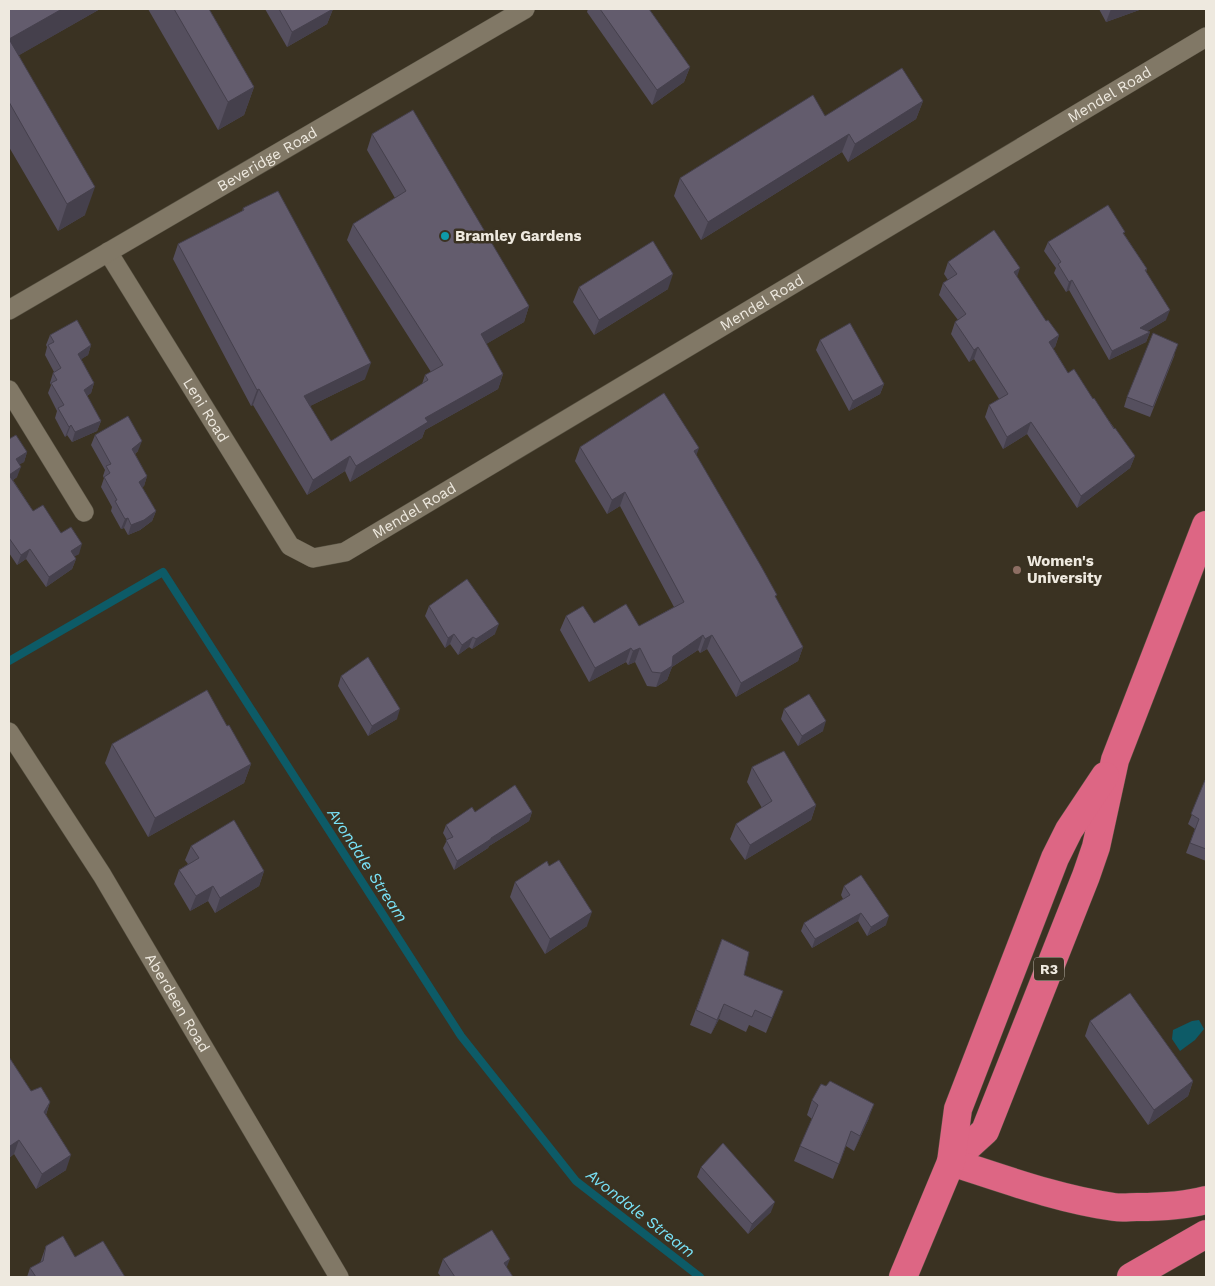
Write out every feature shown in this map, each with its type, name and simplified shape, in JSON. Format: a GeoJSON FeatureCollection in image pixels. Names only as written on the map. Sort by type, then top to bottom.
{"type":"FeatureCollection","features":[{"type":"Feature","properties":{"kind":"highway","name":"R3"},"geometry":{"type":"LineString","coordinates":[[950,1162],[986,1131],[1086,876],[1096,847],[1115,760],[1206,525]]}},
{"type":"Feature","properties":{"kind":"highway","name":"R3"},"geometry":{"type":"LineString","coordinates":[[903,1277],[950,1162],[958,1109],[1055,858],[1069,830],[1115,760]]}},
{"type":"Feature","properties":{"kind":"highway"},"geometry":{"type":"LineString","coordinates":[[950,1162],[1078,1200],[1116,1207],[1158,1207],[1196,1203],[1206,1200]]}},
{"type":"Feature","properties":{"kind":"highway"},"geometry":{"type":"LineString","coordinates":[[1131,1277],[1206,1234]]}},
{"type":"Feature","properties":{"kind":"street","name":"Beveridge Road"},"geometry":{"type":"LineString","coordinates":[[9,310],[525,9]]}},
{"type":"Feature","properties":{"kind":"street","name":"Mendel Road"},"geometry":{"type":"LineString","coordinates":[[313,558],[345,552],[1206,37]]}},
{"type":"Feature","properties":{"kind":"street","name":"Leni Road"},"geometry":{"type":"LineString","coordinates":[[108,252],[290,546],[313,558]]}},
{"type":"Feature","properties":{"kind":"street"},"geometry":{"type":"LineString","coordinates":[[9,390],[84,512]]}},
{"type":"Feature","properties":{"kind":"street","name":"Aberdeen Road"},"geometry":{"type":"LineString","coordinates":[[10,734],[102,875],[339,1277]]}},
{"type":"Feature","properties":{"kind":"water"},"geometry":{"type":"Polygon","coordinates":[[[1199,1020],[1204,1029],[1195,1040],[1180,1051],[1172,1039],[1173,1030],[1192,1021],[1199,1020]]]}},
{"type":"Feature","properties":{"kind":"building"},"geometry":{"type":"Polygon","coordinates":[[[9,9],[62,9],[9,39],[9,9]]]}},
{"type":"Feature","properties":{"kind":"building"},"geometry":{"type":"Polygon","coordinates":[[[174,9],[209,9],[254,87],[228,102],[174,9]]]}},
{"type":"Feature","properties":{"kind":"building"},"geometry":{"type":"Polygon","coordinates":[[[279,9],[333,9],[292,32],[279,9]]]}},
{"type":"Feature","properties":{"kind":"building"},"geometry":{"type":"Polygon","coordinates":[[[600,9],[649,9],[690,67],[657,90],[600,9]]]}},
{"type":"Feature","properties":{"kind":"building"},"geometry":{"type":"Polygon","coordinates":[[[9,39],[95,187],[67,204],[9,102],[9,39]]]}},
{"type":"Feature","properties":{"kind":"building"},"geometry":{"type":"Polygon","coordinates":[[[902,68],[923,101],[855,144],[849,134],[708,222],[680,178],[813,95],[825,116],[902,68]]]}},
{"type":"Feature","properties":{"kind":"building"},"geometry":{"type":"Polygon","coordinates":[[[413,110],[529,306],[481,334],[503,374],[425,418],[428,422],[356,466],[350,456],[313,480],[259,389],[257,390],[178,244],[278,191],[371,363],[304,396],[331,441],[428,380],[425,375],[443,365],[353,224],[406,191],[372,134],[413,110]]]}},
{"type":"Feature","properties":{"kind":"building"},"geometry":{"type":"Polygon","coordinates":[[[1108,205],[1170,310],[1140,328],[1150,332],[1112,351],[1072,280],[1069,282],[1058,264],[1061,262],[1048,242],[1108,205]]]}},
{"type":"Feature","properties":{"kind":"building"},"geometry":{"type":"Polygon","coordinates":[[[994,230],[1020,268],[1014,272],[1046,321],[1048,320],[1059,335],[1049,342],[1068,373],[1074,369],[1114,429],[1135,456],[1081,496],[1031,422],[1007,437],[989,405],[1008,394],[978,347],[974,350],[955,322],[966,314],[943,283],[957,274],[948,262],[994,230]]]}},
{"type":"Feature","properties":{"kind":"building"},"geometry":{"type":"Polygon","coordinates":[[[653,241],[673,274],[599,320],[579,287],[653,241]]]}},
{"type":"Feature","properties":{"kind":"building"},"geometry":{"type":"Polygon","coordinates":[[[77,320],[91,345],[78,354],[94,383],[84,390],[101,421],[75,432],[71,425],[69,427],[58,408],[64,405],[51,383],[57,380],[53,373],[61,368],[48,345],[54,342],[50,335],[77,320]]]}},
{"type":"Feature","properties":{"kind":"building"},"geometry":{"type":"Polygon","coordinates":[[[850,323],[884,384],[853,401],[820,340],[850,323]]]}},
{"type":"Feature","properties":{"kind":"building"},"geometry":{"type":"Polygon","coordinates":[[[1153,333],[1178,344],[1153,407],[1127,397],[1153,333]]]}},
{"type":"Feature","properties":{"kind":"building"},"geometry":{"type":"Polygon","coordinates":[[[664,393],[699,448],[694,451],[761,566],[803,647],[741,683],[712,635],[705,639],[703,635],[673,656],[672,666],[661,673],[652,672],[640,648],[633,651],[631,648],[595,668],[566,616],[583,606],[594,623],[626,604],[639,626],[684,602],[625,492],[612,500],[580,447],[664,393]]]}},
{"type":"Feature","properties":{"kind":"building"},"geometry":{"type":"Polygon","coordinates":[[[128,416],[142,441],[132,449],[147,476],[139,482],[156,511],[144,520],[131,525],[128,518],[125,519],[104,477],[110,473],[106,466],[111,464],[95,435],[128,416]]]}},
{"type":"Feature","properties":{"kind":"building"},"geometry":{"type":"Polygon","coordinates":[[[16,435],[27,452],[16,459],[21,467],[9,475],[9,439],[16,435]]]}},
{"type":"Feature","properties":{"kind":"building"},"geometry":{"type":"Polygon","coordinates":[[[9,475],[33,511],[43,505],[61,533],[71,527],[82,544],[71,551],[76,559],[49,577],[30,549],[21,555],[9,538],[9,475]]]}},
{"type":"Feature","properties":{"kind":"building"},"geometry":{"type":"Polygon","coordinates":[[[467,579],[499,624],[476,639],[473,637],[462,645],[454,634],[448,638],[429,606],[467,579]]]}},
{"type":"Feature","properties":{"kind":"building"},"geometry":{"type":"Polygon","coordinates":[[[368,657],[400,709],[372,726],[341,676],[368,657]]]}},
{"type":"Feature","properties":{"kind":"building"},"geometry":{"type":"Polygon","coordinates":[[[207,690],[251,764],[155,818],[112,744],[207,690]]]}},
{"type":"Feature","properties":{"kind":"building"},"geometry":{"type":"Polygon","coordinates":[[[809,694],[826,721],[802,736],[784,709],[809,694]]]}},
{"type":"Feature","properties":{"kind":"building"},"geometry":{"type":"Polygon","coordinates":[[[784,751],[816,805],[750,845],[736,824],[772,801],[752,767],[784,751]]]}},
{"type":"Feature","properties":{"kind":"building"},"geometry":{"type":"Polygon","coordinates":[[[1205,780],[1206,849],[1190,843],[1199,819],[1191,814],[1205,780]]]}},
{"type":"Feature","properties":{"kind":"building"},"geometry":{"type":"Polygon","coordinates":[[[515,785],[532,812],[457,861],[446,840],[453,837],[446,825],[472,807],[475,812],[515,785]]]}},
{"type":"Feature","properties":{"kind":"building"},"geometry":{"type":"Polygon","coordinates":[[[234,820],[264,871],[220,898],[213,886],[196,896],[179,870],[199,858],[191,846],[234,820]]]}},
{"type":"Feature","properties":{"kind":"building"},"geometry":{"type":"Polygon","coordinates":[[[559,860],[592,912],[550,939],[515,882],[547,861],[549,866],[559,860]]]}},
{"type":"Feature","properties":{"kind":"building"},"geometry":{"type":"Polygon","coordinates":[[[861,875],[889,916],[871,927],[861,913],[815,939],[804,923],[850,895],[844,886],[861,875]]]}},
{"type":"Feature","properties":{"kind":"building"},"geometry":{"type":"Polygon","coordinates":[[[722,939],[749,952],[744,975],[783,991],[772,1018],[755,1010],[752,1017],[724,1004],[717,1020],[696,1010],[722,939]]]}},
{"type":"Feature","properties":{"kind":"building"},"geometry":{"type":"Polygon","coordinates":[[[1130,993],[1193,1081],[1154,1110],[1090,1021],[1130,993]]]}},
{"type":"Feature","properties":{"kind":"building"},"geometry":{"type":"Polygon","coordinates":[[[9,1057],[31,1091],[41,1087],[50,1102],[44,1112],[71,1155],[42,1174],[19,1140],[10,1146],[9,1144],[9,1057]]]}},
{"type":"Feature","properties":{"kind":"building"},"geometry":{"type":"Polygon","coordinates":[[[830,1081],[874,1104],[860,1136],[851,1131],[839,1164],[800,1146],[818,1105],[812,1100],[821,1084],[826,1086],[830,1081]]]}},
{"type":"Feature","properties":{"kind":"building"},"geometry":{"type":"Polygon","coordinates":[[[723,1143],[775,1202],[752,1224],[701,1167],[723,1143]]]}},
{"type":"Feature","properties":{"kind":"building"},"geometry":{"type":"Polygon","coordinates":[[[492,1230],[510,1259],[504,1263],[513,1277],[455,1277],[443,1259],[492,1230]]]}},
{"type":"Feature","properties":{"kind":"building"},"geometry":{"type":"Polygon","coordinates":[[[63,1236],[75,1257],[103,1241],[125,1277],[36,1277],[30,1268],[43,1261],[46,1246],[63,1236]]]}},
{"type":"Feature","properties":{"kind":"waterway","name":"Avondale Stream"},"geometry":{"type":"LineString","coordinates":[[9,661],[163,572],[461,1036],[576,1181],[700,1277]]}},
{"type":"Feature","properties":{"kind":"place","name":"Bramley Gardens"},"geometry":{"type":"Point","coordinates":[445,236]}},
{"type":"Feature","properties":{"kind":"place","name":"Women's University"},"geometry":{"type":"Point","coordinates":[1017,570]}}]}
